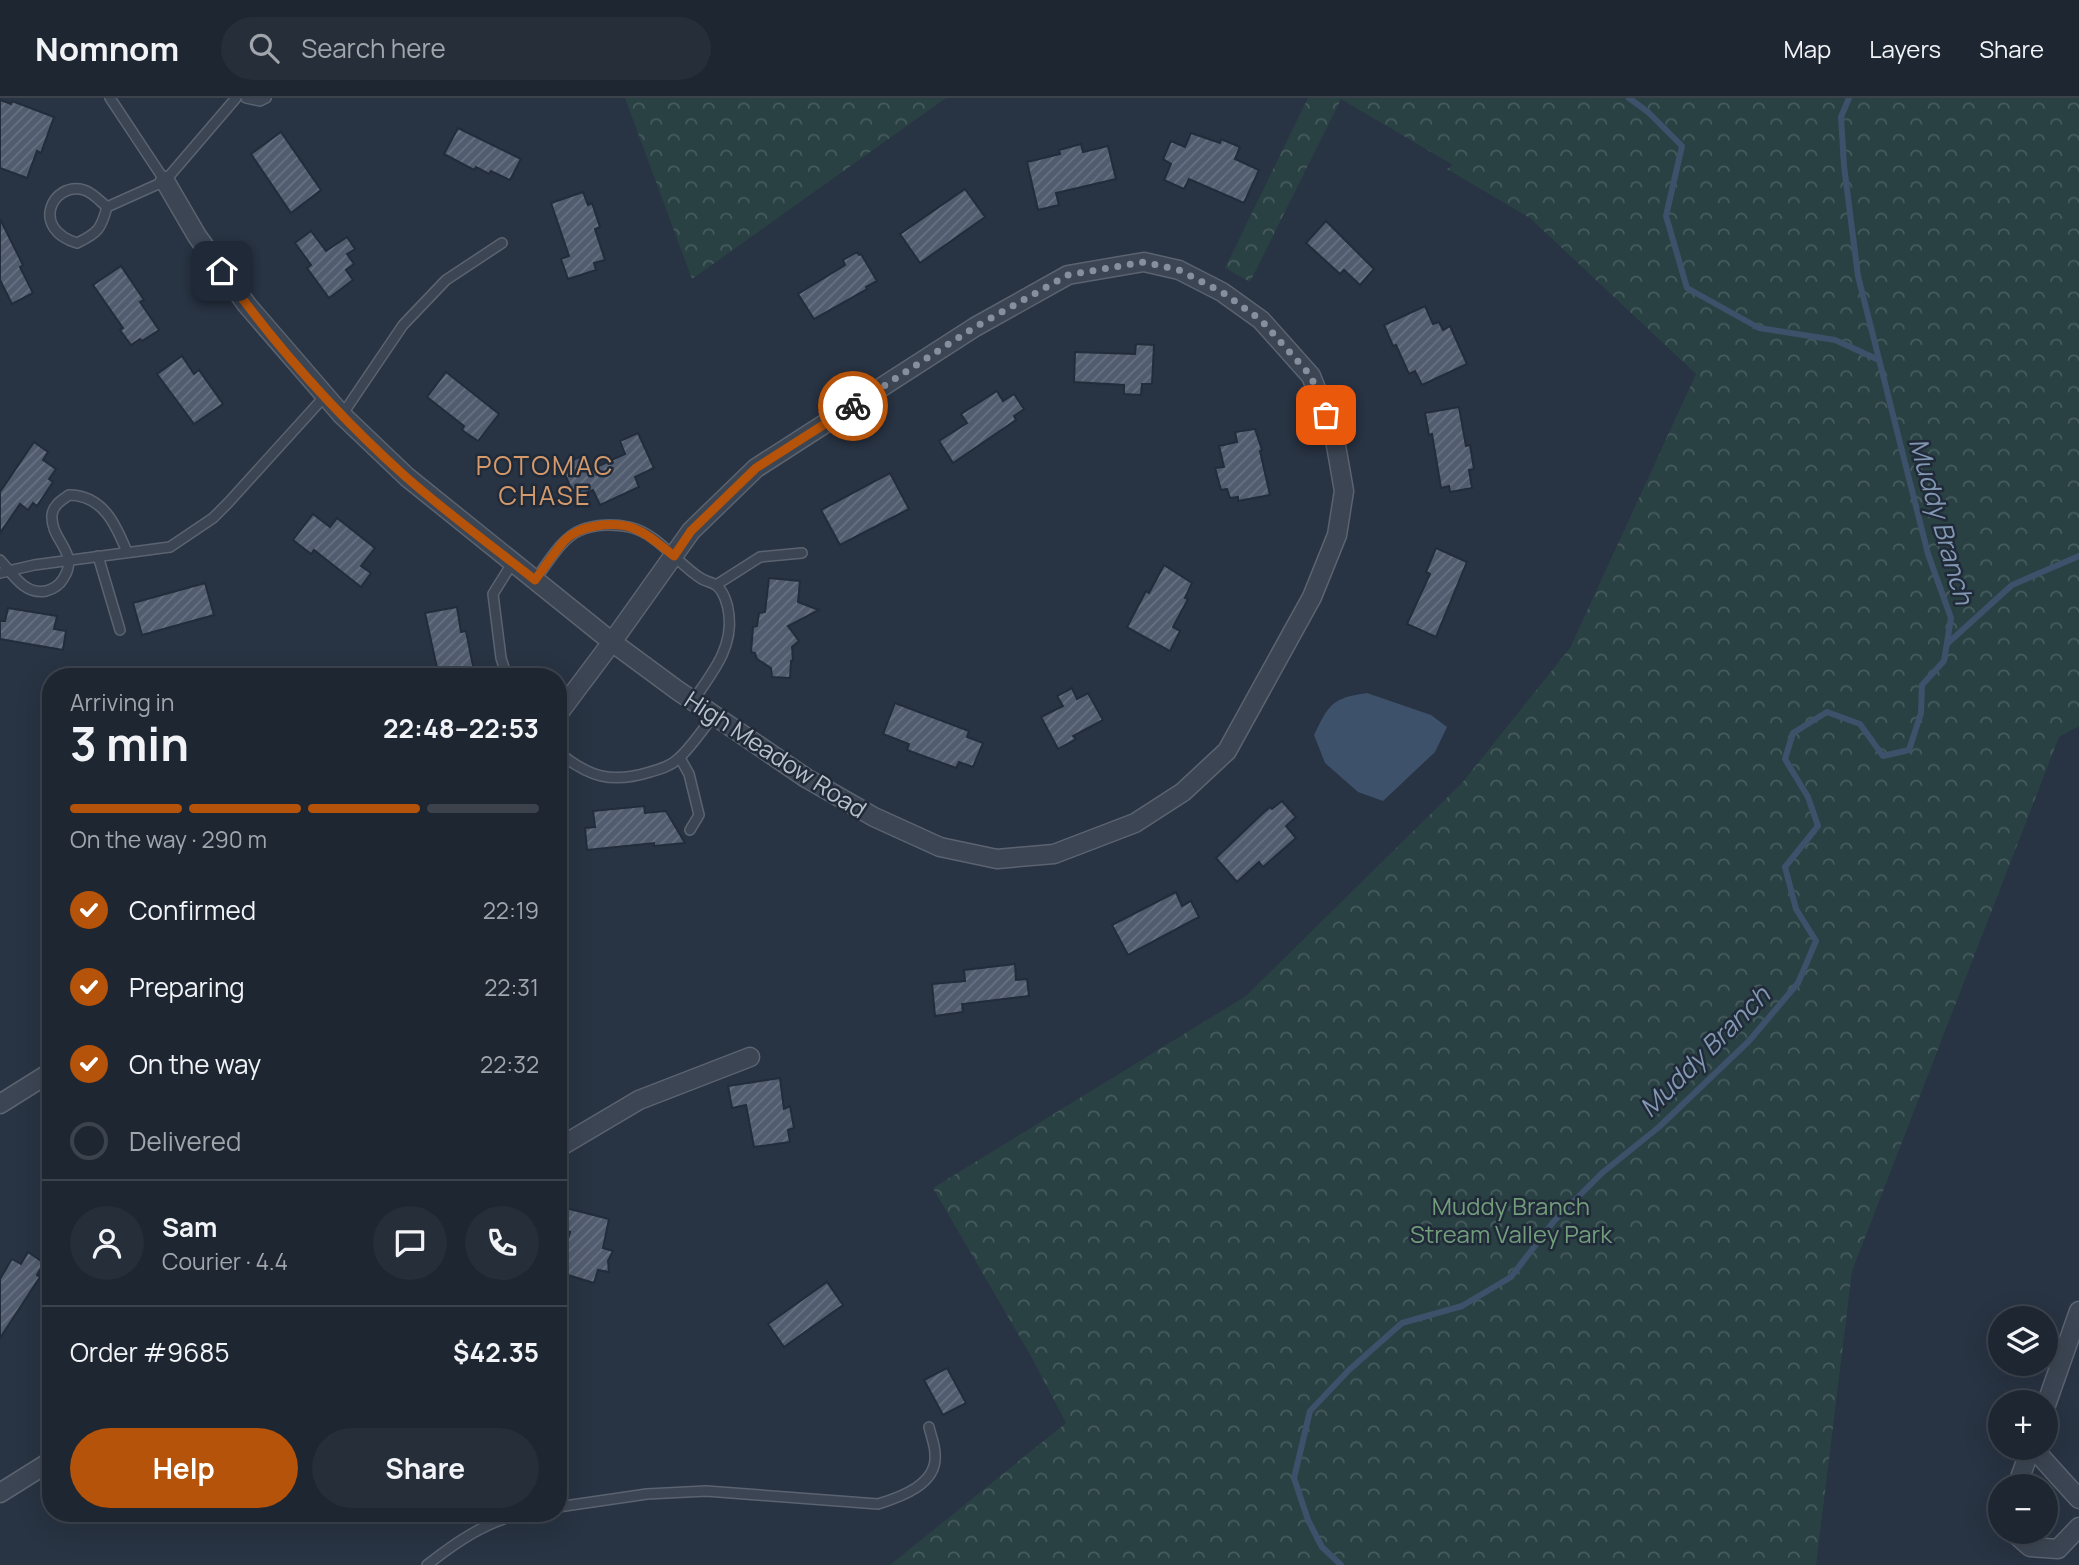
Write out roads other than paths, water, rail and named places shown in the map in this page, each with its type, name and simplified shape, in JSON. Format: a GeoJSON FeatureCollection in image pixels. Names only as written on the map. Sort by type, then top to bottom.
{"type":"FeatureCollection","features":[{"type":"Feature","properties":{"kind":"street"},"geometry":{"type":"LineString","coordinates":[[165,181],[197,236],[247,305],[342,415],[407,477],[612,642]]}},
{"type":"Feature","properties":{"kind":"street","name":"High Meadow Road"},"geometry":{"type":"LineString","coordinates":[[567,702],[691,531],[756,468],[975,327],[1068,275],[1144,262],[1179,270],[1222,292],[1261,320],[1311,376],[1334,433],[1344,491],[1337,535],[1312,597],[1227,751],[1183,792],[1135,823],[1054,854],[997,859],[940,847],[874,817],[806,778],[612,642]]}},
{"type":"Feature","properties":{"kind":"street"},"geometry":{"type":"LineString","coordinates":[[567,1143],[639,1100],[750,1057]]}},
{"type":"Feature","properties":{"kind":"street"},"geometry":{"type":"LineString","coordinates":[[0,1104],[42,1078]]}},
{"type":"Feature","properties":{"kind":"street"},"geometry":{"type":"LineString","coordinates":[[2051,1390],[2079,1311]]}},
{"type":"Feature","properties":{"kind":"street"},"geometry":{"type":"LineString","coordinates":[[2043,1460],[2079,1499]]}},
{"type":"Feature","properties":{"kind":"street"},"geometry":{"type":"LineString","coordinates":[[0,1493],[42,1467]]}},
{"type":"Feature","properties":{"kind":"street"},"geometry":{"type":"LineString","coordinates":[[2026,1544],[2030,1548],[2059,1549],[2079,1527]]}},
{"type":"Feature","properties":{"kind":"lane"},"geometry":{"type":"LineString","coordinates":[[110,98],[165,181]]}},
{"type":"Feature","properties":{"kind":"lane"},"geometry":{"type":"LineString","coordinates":[[107,207],[165,181],[236,98]]}},
{"type":"Feature","properties":{"kind":"lane"},"geometry":{"type":"LineString","coordinates":[[246,98],[260,101],[266,98]]}},
{"type":"Feature","properties":{"kind":"lane"},"geometry":{"type":"LineString","coordinates":[[84,190],[107,207],[102,226],[92,236],[77,243],[64,239],[50,222],[51,207],[55,199],[66,191],[84,190]]}},
{"type":"Feature","properties":{"kind":"lane"},"geometry":{"type":"LineString","coordinates":[[342,415],[403,325],[446,281],[502,243]]}},
{"type":"Feature","properties":{"kind":"lane"},"geometry":{"type":"LineString","coordinates":[[5,572],[70,560],[170,547],[213,518],[325,396]]}},
{"type":"Feature","properties":{"kind":"lane"},"geometry":{"type":"LineString","coordinates":[[0,560],[5,572],[36,593],[50,590],[60,584],[68,571],[70,560],[54,528],[52,515],[55,508],[69,495],[91,499],[105,510],[116,526],[127,552]]}},
{"type":"Feature","properties":{"kind":"lane"},"geometry":{"type":"LineString","coordinates":[[535,580],[566,540],[580,530],[593,527],[631,527],[650,536],[702,579],[716,584],[724,596],[729,613],[729,635],[721,660],[693,701]]}},
{"type":"Feature","properties":{"kind":"lane"},"geometry":{"type":"LineString","coordinates":[[716,584],[760,557],[802,553]]}},
{"type":"Feature","properties":{"kind":"lane"},"geometry":{"type":"LineString","coordinates":[[98,556],[120,629]]}},
{"type":"Feature","properties":{"kind":"lane"},"geometry":{"type":"LineString","coordinates":[[504,668],[500,658],[493,594],[513,562]]}},
{"type":"Feature","properties":{"kind":"lane"},"geometry":{"type":"LineString","coordinates":[[567,759],[583,771],[603,778],[628,779],[667,767],[680,758],[714,715]]}},
{"type":"Feature","properties":{"kind":"lane"},"geometry":{"type":"LineString","coordinates":[[680,758],[689,774],[699,815],[690,830]]}},
{"type":"Feature","properties":{"kind":"lane"},"geometry":{"type":"LineString","coordinates":[[567,1506],[647,1494],[706,1491],[878,1504],[901,1497],[922,1483],[933,1470],[936,1455],[929,1427]]}},
{"type":"Feature","properties":{"kind":"lane"},"geometry":{"type":"LineString","coordinates":[[427,1565],[447,1549],[497,1522]]}},
{"type":"Feature","properties":{"kind":"water"},"geometry":{"type":"Polygon","coordinates":[[[1367,693],[1431,715],[1447,727],[1435,752],[1383,801],[1358,792],[1325,763],[1314,735],[1333,704],[1346,697],[1367,693]]]}},
{"type":"Feature","properties":{"kind":"waterway"},"geometry":{"type":"LineString","coordinates":[[1629,98],[1648,112],[1682,146],[1666,216],[1687,288],[1759,328],[1835,340],[1879,360]]}},
{"type":"Feature","properties":{"kind":"waterway","name":"Muddy Branch"},"geometry":{"type":"LineString","coordinates":[[1341,1565],[1322,1547],[1308,1520],[1294,1478],[1310,1411],[1349,1370],[1402,1323],[1462,1306],[1511,1277],[1554,1221],[1602,1173],[1659,1127],[1749,1041],[1798,983],[1816,941],[1796,909],[1785,867],[1818,826],[1808,797],[1785,759],[1793,733],[1827,712],[1860,724],[1883,756],[1909,750],[1921,713],[1922,685],[1944,661],[1951,618],[1928,554],[1858,276],[1844,166],[1841,117],[1849,98]]}},
{"type":"Feature","properties":{"kind":"waterway"},"geometry":{"type":"LineString","coordinates":[[1948,643],[2012,585],[2079,556]]}},
{"type":"Feature","properties":{"kind":"district","name":"POTOMAC CHASE"},"geometry":{"type":"Point","coordinates":[545,480]}},
{"type":"Feature","properties":{"kind":"park label","name":"Muddy Branch Stream Valley Park"},"geometry":{"type":"Point","coordinates":[1511,1219]}}]}
